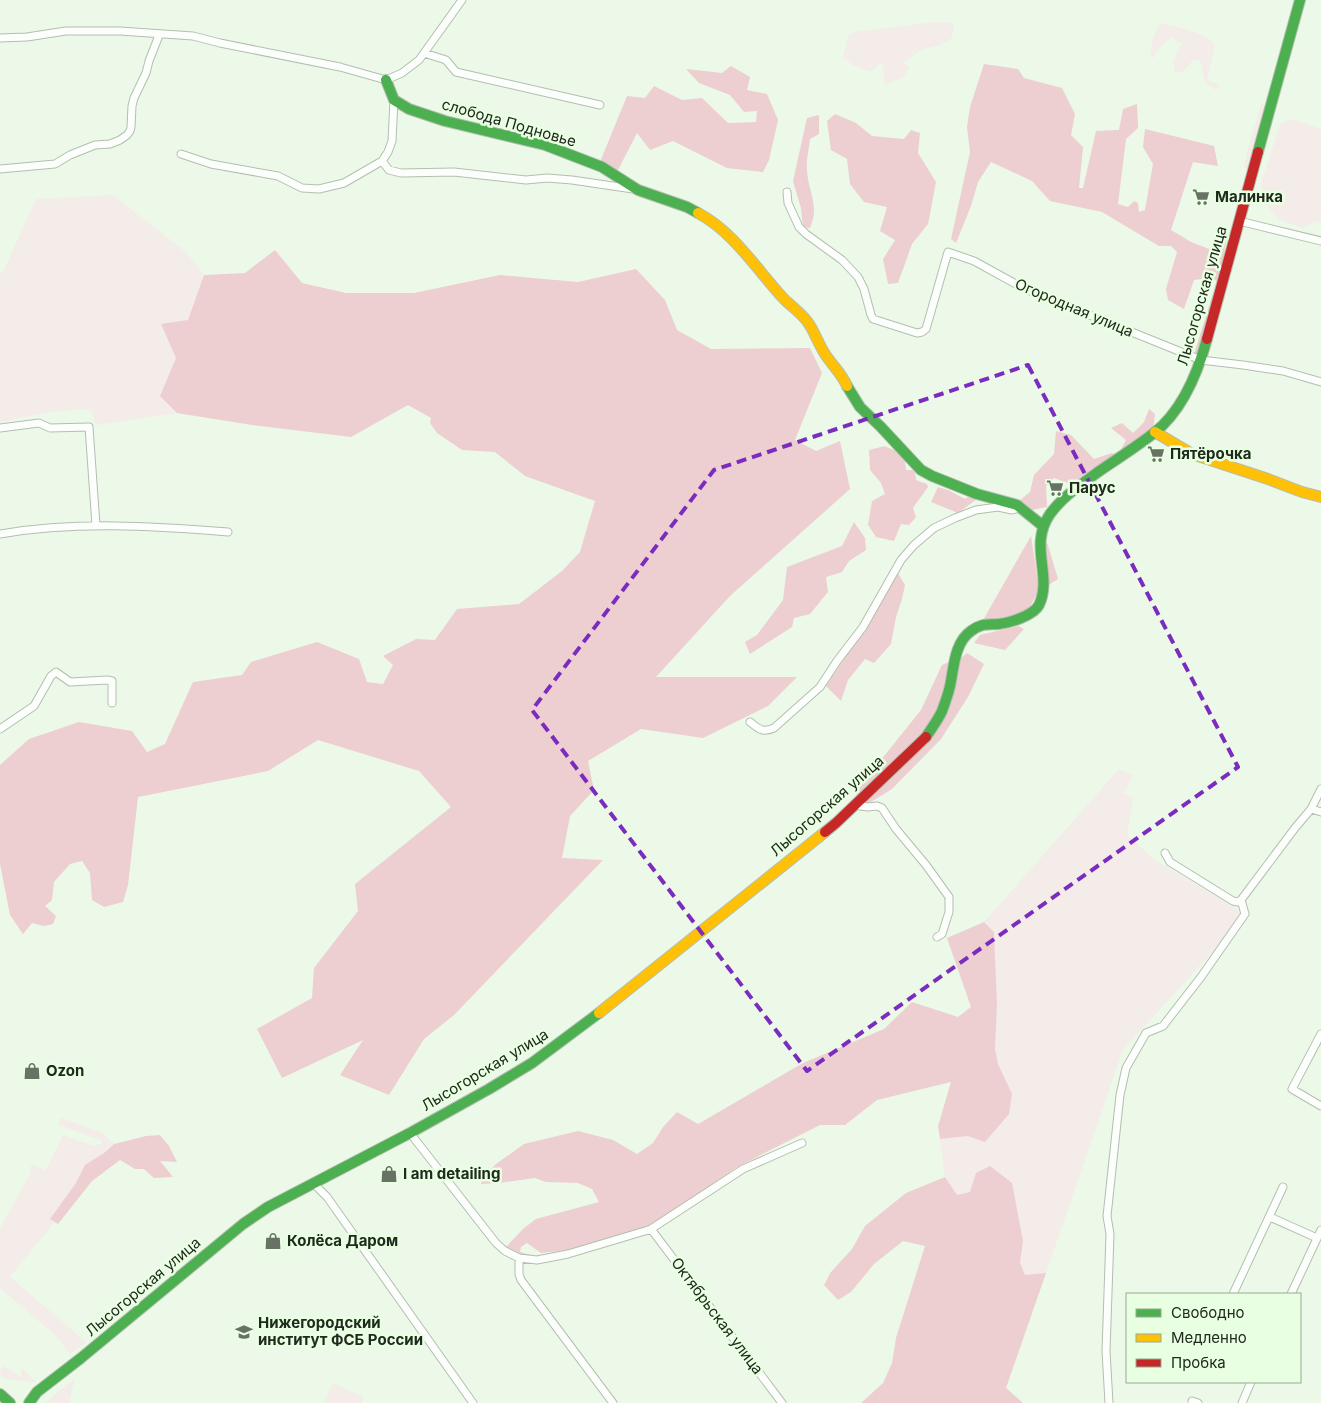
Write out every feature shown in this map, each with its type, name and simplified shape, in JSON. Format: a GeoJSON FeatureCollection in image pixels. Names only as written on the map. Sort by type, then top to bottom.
{"type":"FeatureCollection","features":[{"type":"Feature","properties":{"kind":"street"},"geometry":{"type":"LineString","coordinates":[[0,38],[27,37],[66,31],[120,31],[193,36],[340,67],[386,80],[402,73],[419,60],[462,0]]}},
{"type":"Feature","properties":{"kind":"street","name":"Лысогорская улица"},"geometry":{"type":"LineString","coordinates":[[29,1403],[37,1392],[82,1358],[244,1224],[268,1207],[410,1133],[489,1089],[532,1063],[580,1028],[836,823],[926,738],[941,713],[950,687],[955,658],[962,641],[970,631],[984,624],[1000,624],[1027,616],[1038,608],[1044,592],[1040,548],[1043,526],[1051,513],[1068,494],[1155,432],[1182,399],[1202,360],[1300,0]]}},
{"type":"Feature","properties":{"kind":"street"},"geometry":{"type":"LineString","coordinates":[[0,169],[55,164],[79,151],[95,145],[110,144],[127,135],[131,126],[134,98],[146,73],[159,34]]}},
{"type":"Feature","properties":{"kind":"street"},"geometry":{"type":"LineString","coordinates":[[424,53],[446,60],[456,72],[600,105]]}},
{"type":"Feature","properties":{"kind":"street"},"geometry":{"type":"LineString","coordinates":[[181,154],[211,164],[278,176],[302,188],[319,189],[344,183],[382,161],[388,152],[392,141],[394,100],[386,80]]}},
{"type":"Feature","properties":{"kind":"street","name":"слобода Подновье"},"geometry":{"type":"LineString","coordinates":[[394,100],[409,109],[445,121],[545,145],[608,170],[638,190],[687,207],[706,217],[734,241],[785,300],[808,322],[824,353],[844,379],[850,394],[912,462],[921,470],[977,494],[1016,505]]}},
{"type":"Feature","properties":{"kind":"street"},"geometry":{"type":"LineString","coordinates":[[382,161],[389,170],[401,173],[454,172],[526,180],[547,178],[638,190]]}},
{"type":"Feature","properties":{"kind":"street","name":"Огородная улица"},"geometry":{"type":"LineString","coordinates":[[786,192],[788,203],[799,227],[842,260],[858,278],[864,289],[873,319],[917,333],[926,329],[948,252],[974,261],[1025,289],[1202,360],[1283,371],[1321,382]]}},
{"type":"Feature","properties":{"kind":"street"},"geometry":{"type":"LineString","coordinates":[[1239,221],[1321,241]]}},
{"type":"Feature","properties":{"kind":"street"},"geometry":{"type":"LineString","coordinates":[[0,428],[39,423],[50,428],[89,427],[96,525]]}},
{"type":"Feature","properties":{"kind":"street"},"geometry":{"type":"LineString","coordinates":[[1155,432],[1192,454],[1321,497]]}},
{"type":"Feature","properties":{"kind":"street"},"geometry":{"type":"LineString","coordinates":[[750,722],[759,729],[767,731],[774,728],[820,687],[863,627],[901,560],[914,545],[934,528],[976,510],[998,507],[1012,510],[1016,505],[1043,526]]}},
{"type":"Feature","properties":{"kind":"street"},"geometry":{"type":"LineString","coordinates":[[0,534],[21,530],[96,525],[164,527],[228,532]]}},
{"type":"Feature","properties":{"kind":"street"},"geometry":{"type":"LineString","coordinates":[[0,730],[34,706],[51,676],[56,672],[70,682],[112,681],[112,703]]}},
{"type":"Feature","properties":{"kind":"street"},"geometry":{"type":"LineString","coordinates":[[1166,853],[1170,862],[1233,901],[1241,900],[1295,828],[1311,810],[1321,789]]}},
{"type":"Feature","properties":{"kind":"street"},"geometry":{"type":"LineString","coordinates":[[854,805],[882,808],[949,897],[949,912],[942,934],[937,937]]}},
{"type":"Feature","properties":{"kind":"street"},"geometry":{"type":"LineString","coordinates":[[1311,810],[1321,812]]}},
{"type":"Feature","properties":{"kind":"street"},"geometry":{"type":"LineString","coordinates":[[1109,1403],[1106,1351],[1110,1234],[1108,1216],[1120,1095],[1126,1068],[1146,1034],[1163,1026],[1201,977],[1245,914],[1241,900]]}},
{"type":"Feature","properties":{"kind":"street"},"geometry":{"type":"LineString","coordinates":[[1321,1034],[1292,1089],[1321,1106]]}},
{"type":"Feature","properties":{"kind":"street"},"geometry":{"type":"LineString","coordinates":[[410,1133],[496,1243],[505,1251],[519,1258],[537,1260],[568,1254],[651,1229],[744,1169],[802,1143]]}},
{"type":"Feature","properties":{"kind":"street"},"geometry":{"type":"LineString","coordinates":[[314,1184],[327,1198],[473,1403]]}},
{"type":"Feature","properties":{"kind":"street"},"geometry":{"type":"LineString","coordinates":[[1233,1293],[1283,1187]]}},
{"type":"Feature","properties":{"kind":"street"},"geometry":{"type":"LineString","coordinates":[[1270,1217],[1317,1238]]}},
{"type":"Feature","properties":{"kind":"street","name":"Октябрьская улица"},"geometry":{"type":"LineString","coordinates":[[651,1229],[782,1403]]}},
{"type":"Feature","properties":{"kind":"street"},"geometry":{"type":"LineString","coordinates":[[1292,1293],[1321,1230]]}},
{"type":"Feature","properties":{"kind":"street"},"geometry":{"type":"LineString","coordinates":[[519,1258],[521,1280],[613,1403]]}},
{"type":"Feature","properties":{"kind":"street"},"geometry":{"type":"LineString","coordinates":[[1242,1403],[1251,1383]]}},
{"type":"Feature","properties":{"kind":"street"},"geometry":{"type":"LineString","coordinates":[[0,1395],[6,1403]]}},
{"type":"Feature","properties":{"kind":"street"},"geometry":{"type":"LineString","coordinates":[[0,1395],[10,1403]]}},
{"type":"Feature","properties":{"kind":"highlighted area"},"geometry":{"type":"Polygon","coordinates":[[[1028,365],[1238,767],[807,1071],[532,710],[714,470],[1028,365]]]}},
{"type":"Feature","properties":{"kind":"shaded area"},"geometry":{"type":"Polygon","coordinates":[[[936,22],[954,23],[952,38],[939,46],[922,49],[903,63],[910,67],[902,78],[885,85],[882,62],[870,72],[853,65],[843,57],[848,36],[853,32],[936,22]]]}},
{"type":"Feature","properties":{"kind":"shaded area"},"geometry":{"type":"Polygon","coordinates":[[[1161,23],[1191,31],[1212,41],[1215,46],[1207,80],[1220,85],[1216,90],[1205,83],[1201,62],[1194,59],[1183,72],[1175,72],[1173,61],[1182,43],[1171,38],[1161,46],[1152,59],[1153,40],[1156,30],[1161,23]]]}},
{"type":"Feature","properties":{"kind":"shaded area"},"geometry":{"type":"Polygon","coordinates":[[[984,64],[1018,69],[1024,78],[1062,88],[1075,114],[1071,135],[1083,147],[1079,188],[1083,188],[1096,131],[1119,130],[1123,109],[1137,104],[1138,128],[1126,139],[1118,204],[1128,207],[1134,201],[1138,203],[1139,212],[1145,210],[1153,164],[1143,147],[1145,129],[1214,146],[1218,166],[1193,162],[1171,230],[1191,242],[1212,250],[1219,236],[1227,234],[1220,282],[1200,354],[1194,354],[1217,281],[1209,278],[1194,280],[1184,309],[1168,300],[1166,289],[1177,252],[1171,246],[1159,246],[1102,212],[1050,201],[1032,181],[991,162],[978,182],[971,206],[956,243],[951,239],[970,152],[967,127],[970,107],[984,64]]]}},
{"type":"Feature","properties":{"kind":"shaded area"},"geometry":{"type":"Polygon","coordinates":[[[731,66],[750,77],[747,90],[767,94],[778,120],[769,160],[763,172],[727,168],[673,141],[650,150],[637,133],[617,172],[600,162],[627,96],[645,98],[654,86],[682,100],[702,98],[728,123],[756,122],[757,111],[744,112],[730,95],[699,83],[686,69],[722,73],[731,66]]]}},
{"type":"Feature","properties":{"kind":"shaded area"},"geometry":{"type":"Polygon","coordinates":[[[1262,102],[1266,106],[1248,170],[1244,167],[1247,152],[1262,102]]]}},
{"type":"Feature","properties":{"kind":"shaded area"},"geometry":{"type":"Polygon","coordinates":[[[835,114],[856,123],[872,136],[904,139],[911,130],[920,133],[918,153],[936,182],[928,224],[912,244],[898,283],[888,284],[883,259],[895,240],[880,231],[887,207],[864,202],[850,184],[847,159],[831,150],[827,121],[835,114]]]}},
{"type":"Feature","properties":{"kind":"shaded area"},"geometry":{"type":"Polygon","coordinates":[[[819,115],[819,134],[810,139],[807,162],[808,178],[814,205],[813,220],[810,228],[803,227],[801,208],[793,181],[807,118],[819,115]]]}},
{"type":"Feature","properties":{"kind":"shaded area"},"geometry":{"type":"Polygon","coordinates":[[[1292,119],[1321,129],[1321,223],[1314,221],[1303,228],[1280,220],[1265,204],[1261,184],[1280,124],[1292,119]]]}},
{"type":"Feature","properties":{"kind":"shaded area"},"geometry":{"type":"Polygon","coordinates":[[[113,195],[186,252],[204,275],[188,321],[161,324],[176,358],[160,396],[177,413],[96,425],[91,409],[51,412],[0,422],[0,273],[3,272],[36,199],[113,195]]]}},
{"type":"Feature","properties":{"kind":"shaded area"},"geometry":{"type":"Polygon","coordinates":[[[275,250],[302,283],[346,293],[414,293],[500,275],[578,282],[636,269],[665,300],[677,330],[711,349],[810,348],[822,373],[795,440],[816,451],[840,441],[850,489],[730,596],[656,677],[797,677],[768,706],[703,738],[641,729],[588,761],[594,790],[570,816],[562,858],[603,860],[454,1015],[424,1039],[389,1095],[340,1075],[363,1040],[282,1078],[257,1029],[312,998],[314,968],[358,911],[355,884],[451,807],[419,771],[318,740],[268,771],[138,797],[128,885],[123,902],[104,907],[92,900],[90,873],[82,861],[70,864],[54,882],[52,900],[45,906],[56,916],[53,924],[44,926],[32,923],[23,934],[10,915],[0,864],[0,765],[29,739],[79,722],[132,731],[147,752],[165,744],[193,682],[242,675],[251,662],[317,642],[359,659],[367,682],[383,684],[393,665],[383,656],[416,639],[435,640],[457,609],[519,604],[562,571],[580,552],[595,501],[525,476],[495,452],[462,450],[437,433],[430,423],[431,418],[408,405],[351,437],[252,425],[177,413],[160,396],[176,358],[161,324],[188,320],[204,275],[245,273],[275,250]]]}},
{"type":"Feature","properties":{"kind":"shaded area"},"geometry":{"type":"Polygon","coordinates":[[[1149,409],[1155,414],[1153,429],[1120,451],[1126,440],[1111,428],[1122,423],[1133,433],[1144,422],[1149,409]]]}},
{"type":"Feature","properties":{"kind":"shaded area"},"geometry":{"type":"Polygon","coordinates":[[[1056,431],[1071,435],[1094,459],[1112,453],[1117,456],[1076,486],[1054,478],[1046,486],[1047,507],[1032,510],[1019,501],[1030,492],[1034,475],[1054,454],[1056,431]]]}},
{"type":"Feature","properties":{"kind":"shaded area"},"geometry":{"type":"Polygon","coordinates":[[[885,446],[897,451],[904,459],[906,470],[915,470],[916,480],[927,484],[928,487],[913,508],[916,517],[909,525],[901,524],[894,541],[876,537],[868,525],[872,501],[885,494],[881,483],[870,470],[869,450],[885,446]]]}},
{"type":"Feature","properties":{"kind":"shaded area"},"geometry":{"type":"Polygon","coordinates":[[[938,487],[965,499],[973,494],[981,496],[958,513],[931,502],[938,487]]]}},
{"type":"Feature","properties":{"kind":"shaded area"},"geometry":{"type":"Polygon","coordinates":[[[854,522],[865,538],[866,550],[849,561],[842,572],[826,577],[828,592],[810,614],[794,618],[792,627],[750,654],[745,642],[757,635],[783,600],[787,567],[842,546],[854,522]]]}},
{"type":"Feature","properties":{"kind":"shaded area"},"geometry":{"type":"Polygon","coordinates":[[[1031,536],[1039,589],[1030,607],[1016,615],[982,622],[1031,536]]]}},
{"type":"Feature","properties":{"kind":"shaded area"},"geometry":{"type":"Polygon","coordinates":[[[1047,542],[1058,579],[1047,586],[1044,552],[1047,542]]]}},
{"type":"Feature","properties":{"kind":"shaded area"},"geometry":{"type":"Polygon","coordinates":[[[898,573],[905,585],[891,644],[874,663],[865,659],[848,680],[841,701],[826,686],[898,573]]]}},
{"type":"Feature","properties":{"kind":"shaded area"},"geometry":{"type":"Polygon","coordinates":[[[1018,626],[1024,629],[1005,650],[974,643],[980,635],[1018,626]]]}},
{"type":"Feature","properties":{"kind":"shaded area"},"geometry":{"type":"Polygon","coordinates":[[[967,653],[984,664],[968,697],[941,739],[892,789],[866,805],[865,800],[936,729],[953,690],[961,658],[967,653]]]}},
{"type":"Feature","properties":{"kind":"shaded area"},"geometry":{"type":"Polygon","coordinates":[[[951,661],[937,710],[923,736],[857,800],[856,791],[921,710],[942,665],[951,661]]]}},
{"type":"Feature","properties":{"kind":"shaded area"},"geometry":{"type":"Polygon","coordinates":[[[1119,769],[1133,775],[1124,793],[1133,798],[1127,835],[1155,860],[1232,906],[1245,916],[1123,1050],[1046,1273],[1025,1275],[1020,1263],[1023,1241],[976,1173],[970,1192],[957,1196],[945,1177],[940,1139],[968,1136],[985,1141],[1012,1094],[998,1064],[995,1049],[997,1005],[994,932],[984,922],[1119,769]]]}},
{"type":"Feature","properties":{"kind":"shaded area"},"geometry":{"type":"Polygon","coordinates":[[[984,922],[994,932],[997,1005],[995,1049],[998,1064],[1012,1094],[1009,1114],[985,1142],[968,1136],[940,1139],[938,1126],[951,1082],[877,1100],[845,1125],[820,1125],[737,1167],[649,1227],[569,1250],[541,1253],[527,1243],[521,1247],[520,1252],[535,1256],[517,1256],[505,1248],[524,1228],[536,1219],[599,1202],[592,1189],[578,1183],[546,1182],[535,1178],[481,1184],[483,1177],[496,1164],[524,1144],[578,1131],[613,1140],[637,1154],[653,1143],[663,1127],[677,1112],[698,1124],[803,1063],[884,1029],[912,1002],[958,1017],[971,1007],[947,938],[984,922]]]}},
{"type":"Feature","properties":{"kind":"shaded area"},"geometry":{"type":"Polygon","coordinates":[[[61,1118],[104,1133],[114,1143],[107,1149],[75,1197],[10,1277],[86,1342],[70,1354],[54,1334],[0,1289],[0,1228],[31,1173],[29,1169],[32,1165],[45,1170],[63,1135],[94,1146],[102,1143],[101,1140],[58,1125],[61,1118]]]}},
{"type":"Feature","properties":{"kind":"shaded area"},"geometry":{"type":"Polygon","coordinates":[[[160,1135],[169,1146],[177,1162],[160,1161],[173,1177],[154,1178],[144,1169],[135,1169],[120,1160],[92,1181],[58,1224],[50,1219],[76,1183],[85,1165],[114,1144],[146,1136],[160,1135]]]}},
{"type":"Feature","properties":{"kind":"shaded area"},"geometry":{"type":"Polygon","coordinates":[[[990,1166],[1012,1183],[1023,1241],[1020,1263],[1025,1275],[1046,1273],[1006,1388],[1023,1403],[861,1403],[883,1383],[892,1363],[896,1338],[925,1246],[903,1241],[874,1264],[851,1292],[838,1300],[824,1285],[831,1272],[852,1249],[865,1226],[906,1193],[945,1177],[957,1195],[970,1192],[976,1173],[990,1166]]]}},
{"type":"Feature","properties":{"kind":"shaded area"},"geometry":{"type":"Polygon","coordinates":[[[4,1366],[21,1377],[22,1368],[36,1382],[6,1379],[0,1375],[0,1371],[4,1366]]]}},
{"type":"Feature","properties":{"kind":"shaded area"},"geometry":{"type":"Polygon","coordinates":[[[75,1378],[69,1403],[45,1403],[75,1378]]]}},
{"type":"Feature","properties":{"kind":"shaded area"},"geometry":{"type":"Polygon","coordinates":[[[333,1383],[364,1397],[361,1403],[324,1402],[333,1383]]]}},
{"type":"Feature","properties":{"kind":"traffic: fast"},"geometry":{"type":"LineString","coordinates":[[1258,152],[1300,0]]}},
{"type":"Feature","properties":{"kind":"traffic: fast"},"geometry":{"type":"LineString","coordinates":[[386,80],[394,100],[409,109],[445,121],[545,145],[602,167],[638,190],[687,207],[698,213]]}},
{"type":"Feature","properties":{"kind":"traffic: fast"},"geometry":{"type":"LineString","coordinates":[[926,737],[942,711],[958,649],[965,636],[981,626],[1004,623],[1021,618],[1032,612],[1039,605],[1044,583],[1041,538],[1050,514],[1072,491],[1154,433],[1173,414],[1194,377],[1207,339]]}},
{"type":"Feature","properties":{"kind":"traffic: fast"},"geometry":{"type":"LineString","coordinates":[[847,386],[860,407],[921,470],[977,494],[1017,505],[1043,526]]}},
{"type":"Feature","properties":{"kind":"traffic: fast"},"geometry":{"type":"LineString","coordinates":[[29,1403],[37,1392],[243,1224],[268,1207],[410,1133],[489,1089],[532,1063],[599,1013]]}},
{"type":"Feature","properties":{"kind":"traffic: fast"},"geometry":{"type":"LineString","coordinates":[[0,1394],[10,1403]]}},
{"type":"Feature","properties":{"kind":"traffic: slow"},"geometry":{"type":"LineString","coordinates":[[698,213],[723,230],[784,299],[804,317],[825,354],[847,386]]}},
{"type":"Feature","properties":{"kind":"traffic: slow"},"geometry":{"type":"LineString","coordinates":[[1155,432],[1192,454],[1321,497]]}},
{"type":"Feature","properties":{"kind":"traffic: slow"},"geometry":{"type":"LineString","coordinates":[[599,1013],[825,832]]}},
{"type":"Feature","properties":{"kind":"traffic: jam"},"geometry":{"type":"LineString","coordinates":[[1207,339],[1258,152]]}},
{"type":"Feature","properties":{"kind":"traffic: jam"},"geometry":{"type":"LineString","coordinates":[[825,832],[926,737]]}},
{"type":"Feature","properties":{"kind":"place","name":"Малинка"},"geometry":{"type":"Point","coordinates":[1201,197]}},
{"type":"Feature","properties":{"kind":"place","name":"Пятёрочка"},"geometry":{"type":"Point","coordinates":[1156,454]}},
{"type":"Feature","properties":{"kind":"place","name":"Парус"},"geometry":{"type":"Point","coordinates":[1055,488]}},
{"type":"Feature","properties":{"kind":"place","name":"Ozon"},"geometry":{"type":"Point","coordinates":[32,1071]}},
{"type":"Feature","properties":{"kind":"place","name":"I am detailing"},"geometry":{"type":"Point","coordinates":[389,1174]}},
{"type":"Feature","properties":{"kind":"place","name":"Колёса Даром"},"geometry":{"type":"Point","coordinates":[273,1241]}},
{"type":"Feature","properties":{"kind":"place","name":"Нижегородский институт ФСБ России"},"geometry":{"type":"Point","coordinates":[244,1332]}}]}
